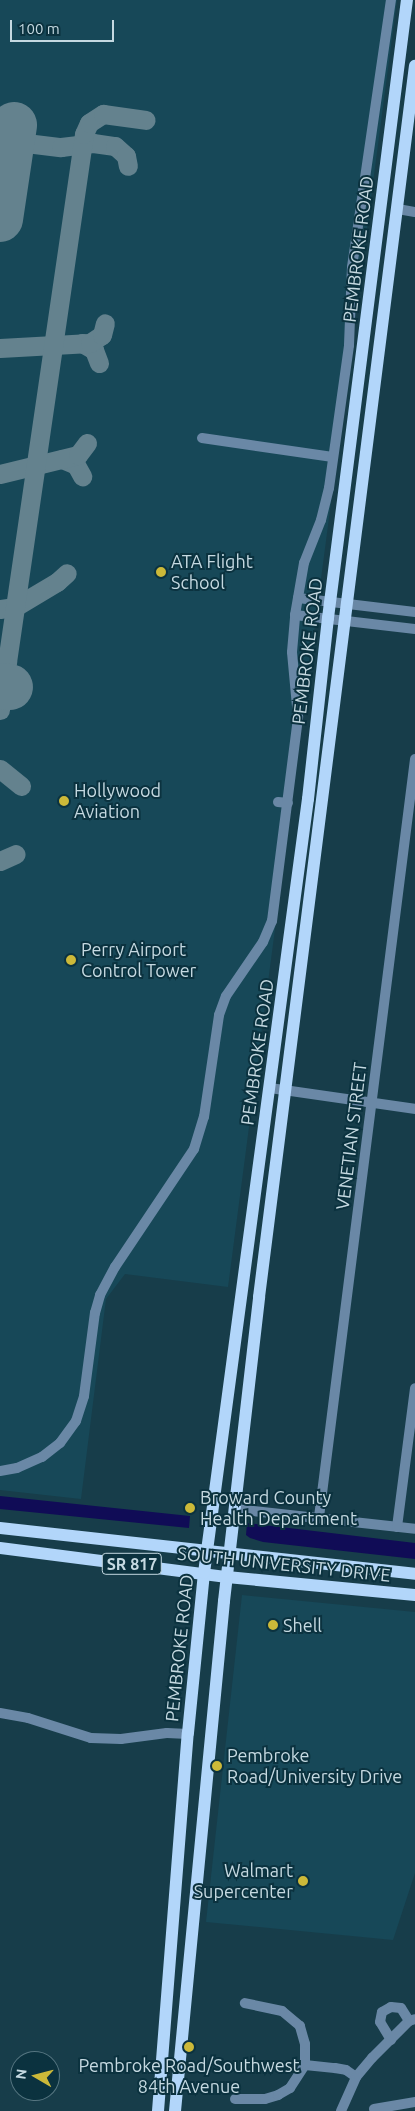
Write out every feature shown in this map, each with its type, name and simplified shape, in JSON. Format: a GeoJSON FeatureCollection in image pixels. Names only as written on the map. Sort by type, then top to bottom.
{"type":"FeatureCollection","features":[{"type":"Feature","properties":{"kind":"main road","name":"PEMBROKE ROAD"},"geometry":{"type":"LineString","coordinates":[[158,2111],[188,1734],[204,1573],[308,799],[328,618],[407,0]]}},
{"type":"Feature","properties":{"kind":"main road"},"geometry":{"type":"LineString","coordinates":[[403,32],[410,43],[403,104],[409,114]]}},
{"type":"Feature","properties":{"kind":"main road","name":"PEMBROKE ROAD"},"geometry":{"type":"LineString","coordinates":[[175,2111],[227,1577],[344,620],[415,66]]}},
{"type":"Feature","properties":{"kind":"main road"},"geometry":{"type":"LineString","coordinates":[[394,108],[398,129],[390,195],[393,204],[398,209]]}},
{"type":"Feature","properties":{"kind":"main road","name":"SOUTH UNIVERSITY DRIVE"},"geometry":{"type":"LineString","coordinates":[[0,1528],[415,1574]]}},
{"type":"Feature","properties":{"kind":"main road","name":"SOUTH UNIVERSITY DRIVE"},"geometry":{"type":"LineString","coordinates":[[0,1548],[227,1577],[415,1595]]}},
{"type":"Feature","properties":{"kind":"main road"},"geometry":{"type":"LineString","coordinates":[[164,2036],[183,2037]]}},
{"type":"Feature","properties":{"kind":"street"},"geometry":{"type":"LineString","coordinates":[[0,1470],[25,1466],[50,1452],[72,1428],[82,1406],[95,1313],[102,1290],[115,1267],[183,1169],[198,1140],[204,1117],[218,1015],[226,996],[263,942],[272,921],[283,802],[298,717],[292,652],[295,615],[304,563],[324,510],[333,457],[349,345],[352,268],[391,0]]}},
{"type":"Feature","properties":{"kind":"street"},"geometry":{"type":"LineString","coordinates":[[398,209],[415,212]]}},
{"type":"Feature","properties":{"kind":"street"},"geometry":{"type":"LineString","coordinates":[[202,438],[333,457]]}},
{"type":"Feature","properties":{"kind":"street"},"geometry":{"type":"LineString","coordinates":[[298,598],[415,612]]}},
{"type":"Feature","properties":{"kind":"street"},"geometry":{"type":"LineString","coordinates":[[295,615],[415,629]]}},
{"type":"Feature","properties":{"kind":"street","name":"VENETIAN STREET"},"geometry":{"type":"LineString","coordinates":[[319,1517],[415,759]]}},
{"type":"Feature","properties":{"kind":"street"},"geometry":{"type":"LineString","coordinates":[[270,1088],[415,1109]]}},
{"type":"Feature","properties":{"kind":"street"},"geometry":{"type":"LineString","coordinates":[[397,1527],[415,1388]]}},
{"type":"Feature","properties":{"kind":"street"},"geometry":{"type":"LineString","coordinates":[[235,1509],[415,1529]]}},
{"type":"Feature","properties":{"kind":"street"},"geometry":{"type":"LineString","coordinates":[[0,1713],[28,1718],[91,1738],[121,1739],[167,1733],[188,1734]]}},
{"type":"Feature","properties":{"kind":"street"},"geometry":{"type":"LineString","coordinates":[[236,2098],[265,2098],[278,2095],[290,2088],[305,2065],[305,2044],[300,2026],[282,2011],[244,2003]]}},
{"type":"Feature","properties":{"kind":"street"},"geometry":{"type":"LineString","coordinates":[[341,2111],[356,2077],[372,2058],[392,2040],[412,2020],[401,2008],[391,2006],[382,2012],[380,2022],[392,2040]]}},
{"type":"Feature","properties":{"kind":"street"},"geometry":{"type":"LineString","coordinates":[[305,2065],[346,2070],[356,2077]]}},
{"type":"Feature","properties":{"kind":"street"},"geometry":{"type":"LineString","coordinates":[[374,2109],[415,2102]]}},
{"type":"Feature","properties":{"kind":"shaded area"},"geometry":{"type":"Polygon","coordinates":[[[0,0],[397,0],[228,1287],[125,1274],[106,1299],[81,1499],[0,1490],[0,0]]]}},
{"type":"Feature","properties":{"kind":"shaded area"},"geometry":{"type":"Polygon","coordinates":[[[0,1496],[190,1516],[189,1528],[0,1509],[0,1496]]]}},
{"type":"Feature","properties":{"kind":"shaded area"},"geometry":{"type":"Polygon","coordinates":[[[247,1523],[415,1543],[415,1559],[263,1542],[246,1535],[247,1523]]]}},
{"type":"Feature","properties":{"kind":"shaded area"},"geometry":{"type":"Polygon","coordinates":[[[242,1595],[415,1612],[415,1873],[393,1940],[206,1922],[242,1595]]]}},
{"type":"Feature","properties":{"kind":"taxiway"},"geometry":{"type":"LineString","coordinates":[[0,677],[7,662],[84,134],[89,123],[103,114],[146,120]]}},
{"type":"Feature","properties":{"kind":"taxiway"},"geometry":{"type":"LineString","coordinates":[[8,167],[15,147],[26,143],[61,147],[93,143],[115,146],[126,156],[128,166]]}},
{"type":"Feature","properties":{"kind":"taxiway"},"geometry":{"type":"LineString","coordinates":[[0,348],[90,343],[102,335],[105,323]]}},
{"type":"Feature","properties":{"kind":"taxiway"},"geometry":{"type":"LineString","coordinates":[[82,343],[94,350],[99,363]]}},
{"type":"Feature","properties":{"kind":"taxiway"},"geometry":{"type":"LineString","coordinates":[[0,474],[78,455],[87,443]]}},
{"type":"Feature","properties":{"kind":"taxiway"},"geometry":{"type":"LineString","coordinates":[[62,459],[76,465],[82,476]]}},
{"type":"Feature","properties":{"kind":"taxiway"},"geometry":{"type":"LineString","coordinates":[[0,609],[15,607],[57,582],[67,573]]}},
{"type":"Feature","properties":{"kind":"taxiway"},"geometry":{"type":"LineString","coordinates":[[0,703],[0,710]]}},
{"type":"Feature","properties":{"kind":"taxiway"},"geometry":{"type":"LineString","coordinates":[[0,769],[21,786]]}},
{"type":"Feature","properties":{"kind":"taxiway"},"geometry":{"type":"LineString","coordinates":[[0,861],[16,854]]}},
{"type":"Feature","properties":{"kind":"runway"},"geometry":{"type":"LineString","coordinates":[[0,219],[14,125]]}},
{"type":"Feature","properties":{"kind":"runway"},"geometry":{"type":"LineString","coordinates":[[0,686],[10,687]]}},
{"type":"Feature","properties":{"kind":"place","name":"ATA Flight School"},"geometry":{"type":"Point","coordinates":[161,572]}},
{"type":"Feature","properties":{"kind":"place","name":"Hollywood Aviation"},"geometry":{"type":"Point","coordinates":[64,801]}},
{"type":"Feature","properties":{"kind":"place","name":"Perry Airport Control Tower"},"geometry":{"type":"Point","coordinates":[71,960]}},
{"type":"Feature","properties":{"kind":"place","name":"Broward County Health Department"},"geometry":{"type":"Point","coordinates":[190,1508]}},
{"type":"Feature","properties":{"kind":"place","name":"Shell"},"geometry":{"type":"Point","coordinates":[273,1625]}},
{"type":"Feature","properties":{"kind":"place","name":"Pembroke Road/University Drive"},"geometry":{"type":"Point","coordinates":[217,1766]}},
{"type":"Feature","properties":{"kind":"place","name":"Walmart Supercenter"},"geometry":{"type":"Point","coordinates":[303,1881]}},
{"type":"Feature","properties":{"kind":"place","name":"Pembroke Road/Southwest 84th Avenue"},"geometry":{"type":"Point","coordinates":[189,2047]}}]}
